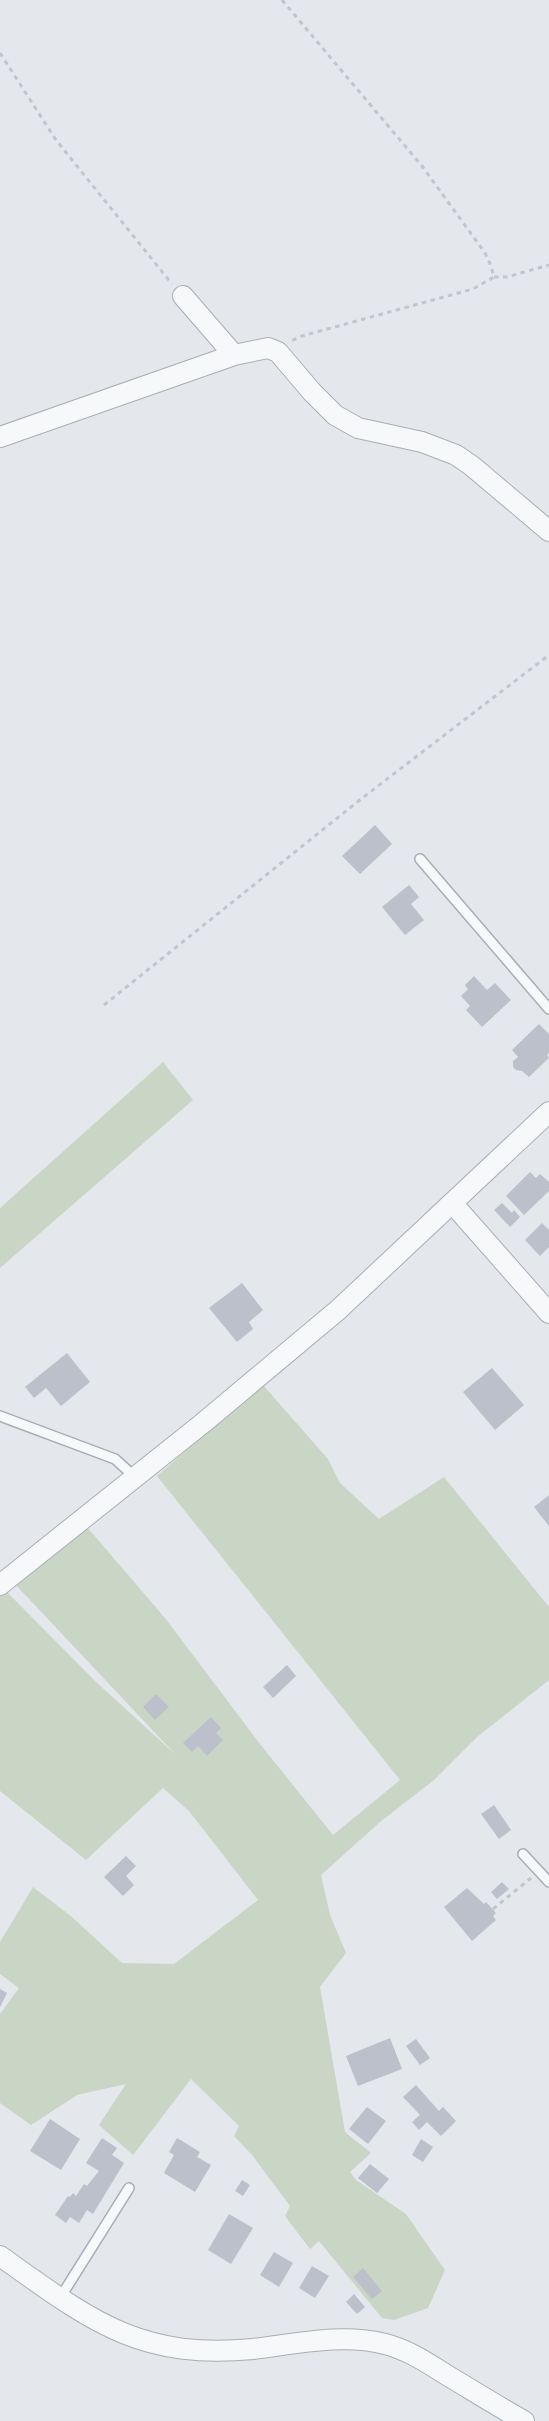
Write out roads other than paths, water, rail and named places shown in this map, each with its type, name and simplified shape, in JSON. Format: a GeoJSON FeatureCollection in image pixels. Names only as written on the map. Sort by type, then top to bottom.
{"type":"FeatureCollection","features":[{"type":"Feature","properties":{"kind":"street"},"geometry":{"type":"LineString","coordinates":[[183,296],[234,354]]}},
{"type":"Feature","properties":{"kind":"street"},"geometry":{"type":"LineString","coordinates":[[0,437],[234,354],[268,348],[278,352],[334,415],[358,428],[422,442],[456,455],[549,531]]}},
{"type":"Feature","properties":{"kind":"street"},"geometry":{"type":"LineString","coordinates":[[0,1585],[136,1478],[338,1310],[549,1112]]}},
{"type":"Feature","properties":{"kind":"street"},"geometry":{"type":"LineString","coordinates":[[453,1204],[549,1313]]}},
{"type":"Feature","properties":{"kind":"street"},"geometry":{"type":"LineString","coordinates":[[0,2256],[100,2324],[122,2334],[173,2347],[224,2350],[346,2340],[385,2344],[417,2357],[524,2421]]}},
{"type":"Feature","properties":{"kind":"lane"},"geometry":{"type":"LineString","coordinates":[[420,859],[549,1009]]}},
{"type":"Feature","properties":{"kind":"lane"},"geometry":{"type":"LineString","coordinates":[[0,1416],[115,1459],[136,1478]]}},
{"type":"Feature","properties":{"kind":"lane"},"geometry":{"type":"LineString","coordinates":[[523,1854],[549,1882]]}},
{"type":"Feature","properties":{"kind":"lane"},"geometry":{"type":"LineString","coordinates":[[60,2298],[129,2188]]}}]}
